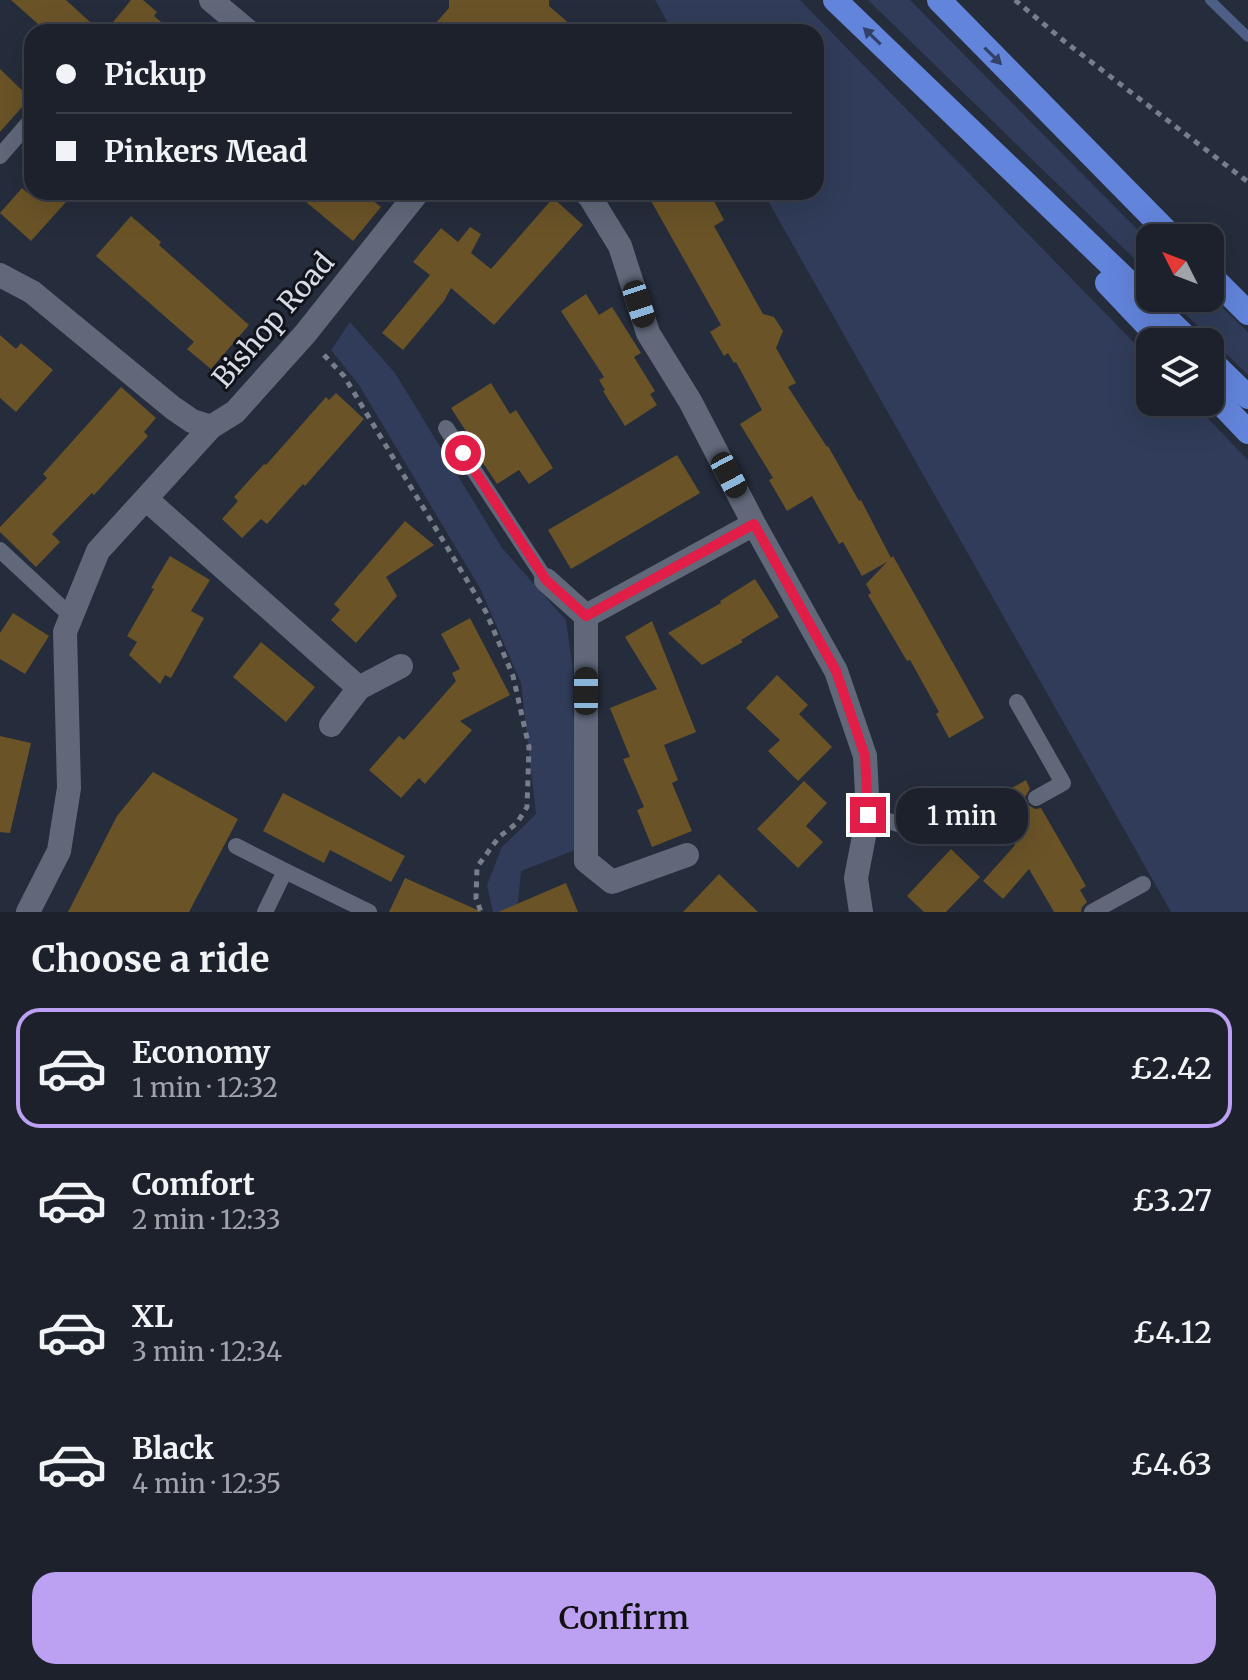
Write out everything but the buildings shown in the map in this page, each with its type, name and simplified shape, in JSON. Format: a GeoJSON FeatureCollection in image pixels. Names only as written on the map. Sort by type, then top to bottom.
{"type":"FeatureCollection","features":[{"type":"Feature","properties":{"kind":"highway"},"geometry":{"type":"LineString","coordinates":[[835,0],[1176,328]]}},
{"type":"Feature","properties":{"kind":"highway"},"geometry":{"type":"LineString","coordinates":[[939,0],[1159,224]]}},
{"type":"Feature","properties":{"kind":"highway"},"geometry":{"type":"LineString","coordinates":[[897,59],[1150,328]]}},
{"type":"Feature","properties":{"kind":"highway"},"geometry":{"type":"LineString","coordinates":[[1224,289],[1248,313]]}},
{"type":"Feature","properties":{"kind":"highway"},"geometry":{"type":"LineString","coordinates":[[1224,374],[1248,397]]}},
{"type":"Feature","properties":{"kind":"highway"},"geometry":{"type":"LineString","coordinates":[[1224,407],[1248,432]]}},
{"type":"Feature","properties":{"kind":"street"},"geometry":{"type":"LineString","coordinates":[[211,0],[240,24]]}},
{"type":"Feature","properties":{"kind":"street","name":"Bishop Road"},"geometry":{"type":"LineString","coordinates":[[0,275],[32,292],[173,408],[192,421],[211,427],[235,412],[305,334],[412,200]]}},
{"type":"Feature","properties":{"kind":"street"},"geometry":{"type":"LineString","coordinates":[[592,200],[620,246],[648,333],[690,401],[836,671],[865,756],[868,815],[856,878],[861,912]]}},
{"type":"Feature","properties":{"kind":"street"},"geometry":{"type":"LineString","coordinates":[[28,912],[59,851],[69,788],[65,632],[98,551],[211,427]]}},
{"type":"Feature","properties":{"kind":"street"},"geometry":{"type":"LineString","coordinates":[[146,499],[359,688]]}},
{"type":"Feature","properties":{"kind":"street"},"geometry":{"type":"LineString","coordinates":[[586,616],[754,524]]}},
{"type":"Feature","properties":{"kind":"street"},"geometry":{"type":"LineString","coordinates":[[546,580],[586,616],[586,861],[612,882],[687,855]]}},
{"type":"Feature","properties":{"kind":"street"},"geometry":{"type":"LineString","coordinates":[[331,725],[359,688],[401,666]]}},
{"type":"Feature","properties":{"kind":"lane"},"geometry":{"type":"LineString","coordinates":[[0,156],[24,128]]}},
{"type":"Feature","properties":{"kind":"lane"},"geometry":{"type":"LineString","coordinates":[[446,428],[546,580]]}},
{"type":"Feature","properties":{"kind":"lane"},"geometry":{"type":"LineString","coordinates":[[0,550],[72,617]]}},
{"type":"Feature","properties":{"kind":"lane"},"geometry":{"type":"LineString","coordinates":[[1017,702],[1063,783],[1036,798]]}},
{"type":"Feature","properties":{"kind":"lane"},"geometry":{"type":"LineString","coordinates":[[868,815],[942,837],[1006,815]]}},
{"type":"Feature","properties":{"kind":"lane"},"geometry":{"type":"LineString","coordinates":[[236,846],[369,912]]}},
{"type":"Feature","properties":{"kind":"lane"},"geometry":{"type":"LineString","coordinates":[[265,912],[285,871]]}},
{"type":"Feature","properties":{"kind":"lane"},"geometry":{"type":"LineString","coordinates":[[1092,912],[1143,884]]}},
{"type":"Feature","properties":{"kind":"path"},"geometry":{"type":"LineString","coordinates":[[1015,0],[1248,182]]}},
{"type":"Feature","properties":{"kind":"path"},"geometry":{"type":"LineString","coordinates":[[305,334],[344,376],[486,612],[513,676],[529,747],[527,807],[517,823],[499,837],[477,867],[476,898],[481,912]]}},
{"type":"Feature","properties":{"kind":"shaded area"},"geometry":{"type":"Polygon","coordinates":[[[655,0],[800,0],[823,24],[668,24],[655,0]]]}},
{"type":"Feature","properties":{"kind":"shaded area"},"geometry":{"type":"Polygon","coordinates":[[[868,0],[910,0],[1136,228],[1136,260],[868,0]]]}},
{"type":"Feature","properties":{"kind":"shaded area"},"geometry":{"type":"Polygon","coordinates":[[[824,25],[1136,345],[1136,416],[1206,416],[1248,460],[1248,912],[1171,912],[768,200],[824,200],[824,25]]]}},
{"type":"Feature","properties":{"kind":"shaded area"},"geometry":{"type":"Polygon","coordinates":[[[1224,309],[1248,332],[1248,375],[1224,352],[1224,328],[1200,328],[1183,312],[1224,312],[1224,309]]]}},
{"type":"Feature","properties":{"kind":"shaded area"},"geometry":{"type":"Polygon","coordinates":[[[350,322],[395,373],[502,548],[566,620],[573,671],[575,850],[521,871],[517,912],[493,912],[487,885],[502,847],[536,814],[521,683],[481,590],[359,385],[331,350],[350,322]]]}},
{"type":"Feature","properties":{"kind":"waterway"},"geometry":{"type":"LineString","coordinates":[[1210,0],[1248,37]]}},
{"type":"Feature","properties":{"kind":"route"},"geometry":{"type":"LineString","coordinates":[[463,453],[546,580],[586,616],[754,524],[836,671],[865,756],[868,815]]}}]}
